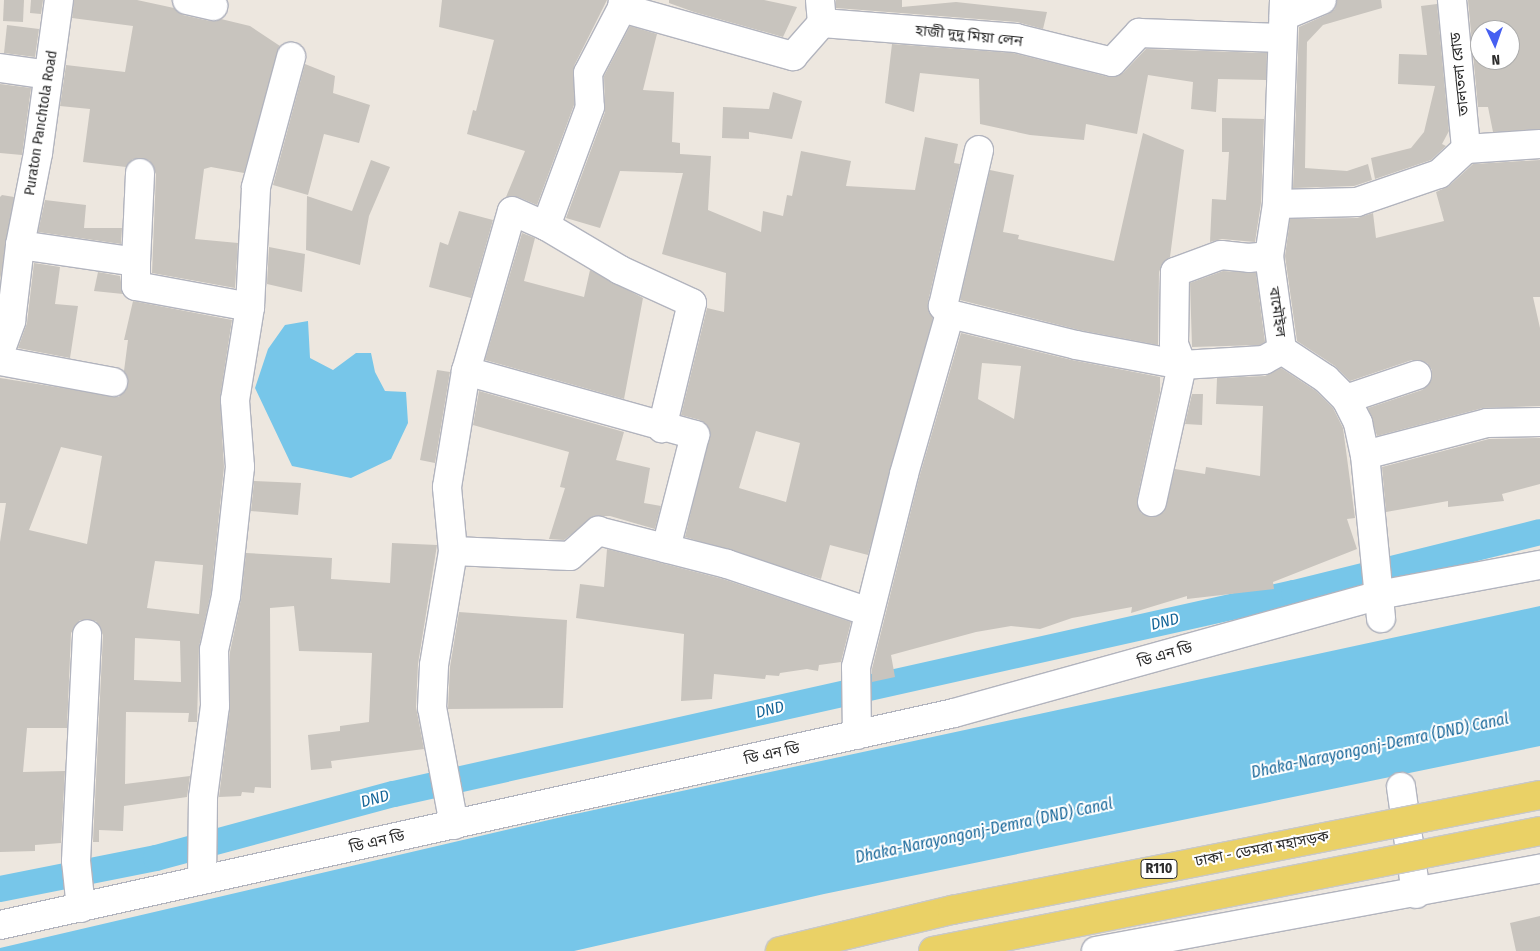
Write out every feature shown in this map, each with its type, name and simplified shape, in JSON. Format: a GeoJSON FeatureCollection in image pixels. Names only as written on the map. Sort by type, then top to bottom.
{"type":"FeatureCollection","features":[{"type":"Feature","properties":{"kind":"main road","name":"ঢাকা - ডেমরা মহাসড়ক"},"geometry":{"type":"LineString","coordinates":[[780,951],[952,910],[1540,795]]}},
{"type":"Feature","properties":{"kind":"main road","name":"R110"},"geometry":{"type":"LineString","coordinates":[[933,951],[1540,831]]}},
{"type":"Feature","properties":{"kind":"street","name":"Puraton Panchtola Road"},"geometry":{"type":"LineString","coordinates":[[0,352],[11,321],[12,260],[49,75],[59,0]]}},
{"type":"Feature","properties":{"kind":"street"},"geometry":{"type":"LineString","coordinates":[[1283,18],[1322,0]]}},
{"type":"Feature","properties":{"kind":"street","name":"তালতলা রোড"},"geometry":{"type":"LineString","coordinates":[[1452,0],[1466,149]]}},
{"type":"Feature","properties":{"kind":"street"},"geometry":{"type":"LineString","coordinates":[[546,226],[590,107],[588,72],[622,4]]}},
{"type":"Feature","properties":{"kind":"street","name":"হাজী দুদু মিয়া লেন"},"geometry":{"type":"LineString","coordinates":[[622,4],[794,56],[821,11],[1016,38],[1112,62],[1139,33],[1283,18]]}},
{"type":"Feature","properties":{"kind":"street","name":"বামৌইল"},"geometry":{"type":"LineString","coordinates":[[1283,18],[1277,204],[1269,256],[1282,350],[1318,374],[1346,399],[1358,423],[1365,455],[1380,607]]}},
{"type":"Feature","properties":{"kind":"street"},"geometry":{"type":"LineString","coordinates":[[202,880],[203,797],[215,706],[214,650],[226,596],[240,467],[235,400],[250,307],[256,187],[290,57]]}},
{"type":"Feature","properties":{"kind":"street"},"geometry":{"type":"LineString","coordinates":[[0,68],[49,75]]}},
{"type":"Feature","properties":{"kind":"street"},"geometry":{"type":"LineString","coordinates":[[1277,204],[1357,202],[1391,193],[1439,174],[1466,149],[1540,144]]}},
{"type":"Feature","properties":{"kind":"street"},"geometry":{"type":"LineString","coordinates":[[979,150],[943,306],[950,314],[1076,345],[1182,364],[1264,360],[1282,350]]}},
{"type":"Feature","properties":{"kind":"street"},"geometry":{"type":"LineString","coordinates":[[140,173],[136,286],[250,307]]}},
{"type":"Feature","properties":{"kind":"street"},"geometry":{"type":"LineString","coordinates":[[454,824],[432,708],[434,665],[453,551],[447,487],[466,371],[512,211],[546,226],[620,270],[692,303],[662,428]]}},
{"type":"Feature","properties":{"kind":"street"},"geometry":{"type":"LineString","coordinates":[[1152,502],[1182,364],[1174,344],[1175,272],[1221,255],[1249,258],[1269,256]]}},
{"type":"Feature","properties":{"kind":"street"},"geometry":{"type":"LineString","coordinates":[[12,260],[136,262]]}},
{"type":"Feature","properties":{"kind":"street"},"geometry":{"type":"LineString","coordinates":[[856,735],[854,674],[950,314]]}},
{"type":"Feature","properties":{"kind":"street"},"geometry":{"type":"LineString","coordinates":[[0,361],[113,382]]}},
{"type":"Feature","properties":{"kind":"street"},"geometry":{"type":"LineString","coordinates":[[466,371],[662,428],[694,435],[666,548]]}},
{"type":"Feature","properties":{"kind":"street"},"geometry":{"type":"LineString","coordinates":[[1346,399],[1417,375]]}},
{"type":"Feature","properties":{"kind":"street"},"geometry":{"type":"LineString","coordinates":[[1365,455],[1487,423],[1540,422]]}},
{"type":"Feature","properties":{"kind":"street"},"geometry":{"type":"LineString","coordinates":[[453,551],[570,556],[598,531],[727,564],[869,612]]}},
{"type":"Feature","properties":{"kind":"street","name":"ডি এন ডি"},"geometry":{"type":"LineString","coordinates":[[0,925],[954,713],[1380,607],[1540,565]]}},
{"type":"Feature","properties":{"kind":"street"},"geometry":{"type":"LineString","coordinates":[[81,908],[76,861],[87,634]]}},
{"type":"Feature","properties":{"kind":"street"},"geometry":{"type":"LineString","coordinates":[[1401,786],[1416,894]]}},
{"type":"Feature","properties":{"kind":"street"},"geometry":{"type":"LineString","coordinates":[[1096,951],[1416,894],[1540,869]]}},
{"type":"Feature","properties":{"kind":"water"},"geometry":{"type":"Polygon","coordinates":[[[308,321],[310,358],[333,370],[356,353],[371,353],[375,372],[385,391],[406,392],[408,423],[391,459],[351,478],[292,466],[255,388],[268,349],[285,325],[308,321]]]}},
{"type":"Feature","properties":{"kind":"water","name":"Dhaka-Narayongonj-Demra (DND) Canal"},"geometry":{"type":"Polygon","coordinates":[[[1540,606],[1540,746],[824,894],[574,951],[0,951],[0,948],[566,816],[1540,606]]]}},
{"type":"Feature","properties":{"kind":"building"},"geometry":{"type":"Polygon","coordinates":[[[4,0],[24,0],[23,22],[3,21],[4,0]]]}},
{"type":"Feature","properties":{"kind":"building"},"geometry":{"type":"Polygon","coordinates":[[[31,0],[43,0],[41,14],[30,13],[31,0]]]}},
{"type":"Feature","properties":{"kind":"building"},"geometry":{"type":"Polygon","coordinates":[[[74,0],[137,0],[174,8],[183,15],[210,21],[221,19],[250,26],[280,46],[244,173],[211,167],[204,169],[195,239],[238,243],[235,288],[152,273],[156,174],[149,160],[133,159],[126,167],[83,162],[90,109],[60,106],[66,65],[125,72],[133,26],[72,18],[74,0]]]}},
{"type":"Feature","properties":{"kind":"building"},"geometry":{"type":"Polygon","coordinates":[[[442,0],[607,0],[574,66],[574,105],[537,205],[518,197],[506,197],[525,151],[467,134],[473,110],[476,111],[494,40],[439,27],[442,0]]]}},
{"type":"Feature","properties":{"kind":"building"},"geometry":{"type":"Polygon","coordinates":[[[669,0],[764,0],[797,7],[783,37],[694,12],[669,3],[669,0]]]}},
{"type":"Feature","properties":{"kind":"building"},"geometry":{"type":"Polygon","coordinates":[[[836,0],[902,0],[902,7],[956,2],[1047,12],[1043,29],[1017,22],[836,8],[836,0]]]}},
{"type":"Feature","properties":{"kind":"building"},"geometry":{"type":"Polygon","coordinates":[[[1337,0],[1381,0],[1382,8],[1323,25],[1307,42],[1305,168],[1347,171],[1368,164],[1372,180],[1354,186],[1293,188],[1299,27],[1328,14],[1335,9],[1337,0]]]}},
{"type":"Feature","properties":{"kind":"building"},"geometry":{"type":"Polygon","coordinates":[[[1468,0],[1540,0],[1540,129],[1493,132],[1488,107],[1478,107],[1475,70],[1520,70],[1520,20],[1470,21],[1468,0]]]}},
{"type":"Feature","properties":{"kind":"building"},"geometry":{"type":"Polygon","coordinates":[[[1437,4],[1449,131],[1442,144],[1446,146],[1431,160],[1375,179],[1371,158],[1411,148],[1424,132],[1435,86],[1398,84],[1399,54],[1427,55],[1421,6],[1437,4]]]}},
{"type":"Feature","properties":{"kind":"building"},"geometry":{"type":"Polygon","coordinates":[[[7,25],[39,29],[35,57],[4,53],[7,25]]]}},
{"type":"Feature","properties":{"kind":"building"},"geometry":{"type":"Polygon","coordinates":[[[630,26],[657,34],[643,90],[674,92],[672,142],[680,143],[680,154],[711,156],[708,210],[761,232],[763,211],[783,216],[787,195],[792,196],[801,151],[851,161],[846,186],[915,190],[925,137],[958,144],[954,163],[960,164],[928,302],[933,318],[868,555],[830,545],[821,579],[685,537],[710,431],[700,420],[681,415],[707,308],[724,312],[726,273],[662,254],[683,173],[620,171],[600,228],[566,218],[605,112],[604,76],[630,26]],[[756,431],[739,488],[786,502],[800,443],[756,431]]]}},
{"type":"Feature","properties":{"kind":"building"},"geometry":{"type":"Polygon","coordinates":[[[892,44],[1013,53],[1109,77],[1123,73],[1146,49],[1267,53],[1266,80],[1218,79],[1216,112],[1191,109],[1193,82],[1148,75],[1137,134],[1086,124],[1084,140],[1030,135],[980,124],[979,79],[920,73],[914,112],[885,103],[892,44]]]}},
{"type":"Feature","properties":{"kind":"building"},"geometry":{"type":"Polygon","coordinates":[[[305,64],[335,76],[333,93],[370,105],[359,143],[324,134],[308,195],[273,185],[305,64]]]}},
{"type":"Feature","properties":{"kind":"building"},"geometry":{"type":"Polygon","coordinates":[[[0,84],[31,88],[22,155],[0,153],[0,84]]]}},
{"type":"Feature","properties":{"kind":"building"},"geometry":{"type":"Polygon","coordinates":[[[773,92],[802,101],[792,139],[749,132],[749,139],[722,138],[723,107],[769,109],[773,92]]]}},
{"type":"Feature","properties":{"kind":"building"},"geometry":{"type":"Polygon","coordinates":[[[1222,118],[1264,119],[1261,203],[1255,242],[1222,239],[1210,242],[1212,199],[1226,200],[1229,152],[1222,152],[1222,118]]]}},
{"type":"Feature","properties":{"kind":"building"},"geometry":{"type":"Polygon","coordinates":[[[1143,133],[1184,150],[1170,257],[1163,263],[1159,272],[1158,345],[1079,330],[960,300],[990,170],[1014,175],[1003,232],[1019,235],[1018,239],[1114,261],[1143,133]]]}},
{"type":"Feature","properties":{"kind":"building"},"geometry":{"type":"Polygon","coordinates":[[[371,160],[390,167],[369,216],[360,265],[306,250],[307,196],[352,211],[371,160]]]}},
{"type":"Feature","properties":{"kind":"building"},"geometry":{"type":"Polygon","coordinates":[[[1540,160],[1540,297],[1533,297],[1540,328],[1540,406],[1483,408],[1377,436],[1368,408],[1422,390],[1432,379],[1432,370],[1427,363],[1412,360],[1350,381],[1335,366],[1297,341],[1285,256],[1290,219],[1357,218],[1373,213],[1376,238],[1444,221],[1436,192],[1449,186],[1473,164],[1540,160]]]}},
{"type":"Feature","properties":{"kind":"building"},"geometry":{"type":"Polygon","coordinates":[[[2,195],[14,197],[0,281],[0,197],[2,195]]]}},
{"type":"Feature","properties":{"kind":"building"},"geometry":{"type":"Polygon","coordinates":[[[45,200],[86,205],[84,228],[122,228],[121,244],[38,232],[45,200]]]}},
{"type":"Feature","properties":{"kind":"building"},"geometry":{"type":"Polygon","coordinates":[[[459,211],[493,220],[471,298],[429,287],[440,242],[448,245],[459,211]]]}},
{"type":"Feature","properties":{"kind":"building"},"geometry":{"type":"Polygon","coordinates":[[[522,233],[535,238],[524,281],[584,297],[590,270],[643,298],[624,399],[485,360],[522,233]]]}},
{"type":"Feature","properties":{"kind":"building"},"geometry":{"type":"Polygon","coordinates":[[[269,247],[305,254],[302,292],[267,284],[269,247]]]}},
{"type":"Feature","properties":{"kind":"building"},"geometry":{"type":"Polygon","coordinates":[[[34,263],[60,267],[55,304],[78,306],[70,358],[18,348],[27,323],[34,263]]]}},
{"type":"Feature","properties":{"kind":"building"},"geometry":{"type":"Polygon","coordinates":[[[1223,271],[1256,273],[1265,342],[1260,345],[1192,347],[1190,283],[1223,271]]]}},
{"type":"Feature","properties":{"kind":"building"},"geometry":{"type":"Polygon","coordinates":[[[98,272],[120,276],[123,294],[94,291],[98,272]]]}},
{"type":"Feature","properties":{"kind":"building"},"geometry":{"type":"Polygon","coordinates":[[[133,301],[232,320],[220,398],[224,467],[211,593],[199,647],[197,722],[188,722],[189,713],[126,712],[125,784],[190,776],[187,797],[124,806],[123,831],[99,830],[99,842],[93,842],[103,635],[96,621],[80,620],[71,633],[67,728],[27,728],[23,772],[65,771],[61,843],[35,845],[35,851],[0,852],[0,542],[6,503],[0,503],[0,378],[119,397],[128,384],[124,371],[128,340],[124,340],[133,301]],[[61,447],[29,530],[87,544],[102,456],[61,447]],[[155,561],[147,608],[199,614],[203,565],[155,561]],[[135,638],[134,680],[181,682],[180,641],[135,638]]]}},
{"type":"Feature","properties":{"kind":"building"},"geometry":{"type":"Polygon","coordinates":[[[961,333],[1072,360],[1160,377],[1160,392],[1137,499],[1141,513],[1149,517],[1164,512],[1175,469],[1205,474],[1206,467],[1260,476],[1263,406],[1216,404],[1217,378],[1265,376],[1281,368],[1316,391],[1333,408],[1343,428],[1355,518],[1347,519],[1357,549],[1273,582],[1274,589],[1187,599],[1187,596],[1131,613],[1132,607],[1072,618],[1040,629],[1011,626],[976,632],[891,655],[895,677],[872,682],[872,669],[919,478],[961,333]],[[982,363],[978,399],[1014,419],[1021,366],[982,363]]]}},
{"type":"Feature","properties":{"kind":"building"},"geometry":{"type":"Polygon","coordinates":[[[437,370],[450,372],[435,463],[420,460],[437,370]]]}},
{"type":"Feature","properties":{"kind":"building"},"geometry":{"type":"Polygon","coordinates":[[[479,391],[624,432],[616,460],[650,468],[644,503],[661,506],[655,529],[610,516],[595,516],[564,540],[549,539],[565,488],[560,487],[569,452],[473,425],[479,391]]]}},
{"type":"Feature","properties":{"kind":"building"},"geometry":{"type":"Polygon","coordinates":[[[1192,394],[1203,394],[1202,425],[1185,424],[1192,394]]]}},
{"type":"Feature","properties":{"kind":"building"},"geometry":{"type":"Polygon","coordinates":[[[1540,438],[1540,484],[1502,494],[1504,501],[1448,507],[1448,501],[1386,512],[1382,467],[1489,439],[1540,438]]]}},
{"type":"Feature","properties":{"kind":"building"},"geometry":{"type":"Polygon","coordinates":[[[254,481],[301,483],[298,515],[251,511],[254,481]]]}},
{"type":"Feature","properties":{"kind":"building"},"geometry":{"type":"Polygon","coordinates":[[[392,543],[437,545],[418,664],[416,707],[424,749],[331,761],[332,768],[311,770],[308,735],[340,731],[340,726],[369,722],[372,653],[299,651],[294,606],[270,608],[271,788],[255,787],[254,793],[242,792],[241,796],[219,797],[230,708],[230,652],[241,599],[246,553],[332,558],[331,579],[390,583],[392,543]]]}},
{"type":"Feature","properties":{"kind":"building"},"geometry":{"type":"Polygon","coordinates":[[[607,549],[723,579],[851,622],[841,662],[819,665],[818,671],[807,669],[780,673],[779,676],[766,675],[765,679],[714,674],[712,699],[681,701],[684,634],[576,618],[580,584],[604,587],[607,549]]]}},
{"type":"Feature","properties":{"kind":"building"},"geometry":{"type":"Polygon","coordinates":[[[459,612],[567,620],[563,708],[448,709],[450,667],[459,612]]]}},
{"type":"Feature","properties":{"kind":"building"},"geometry":{"type":"Polygon","coordinates":[[[1540,916],[1540,951],[1516,951],[1510,923],[1540,916]]]}},
{"type":"Feature","properties":{"kind":"waterway","name":"DND"},"geometry":{"type":"LineString","coordinates":[[0,889],[156,858],[394,794],[1294,593],[1540,532]]}}]}
